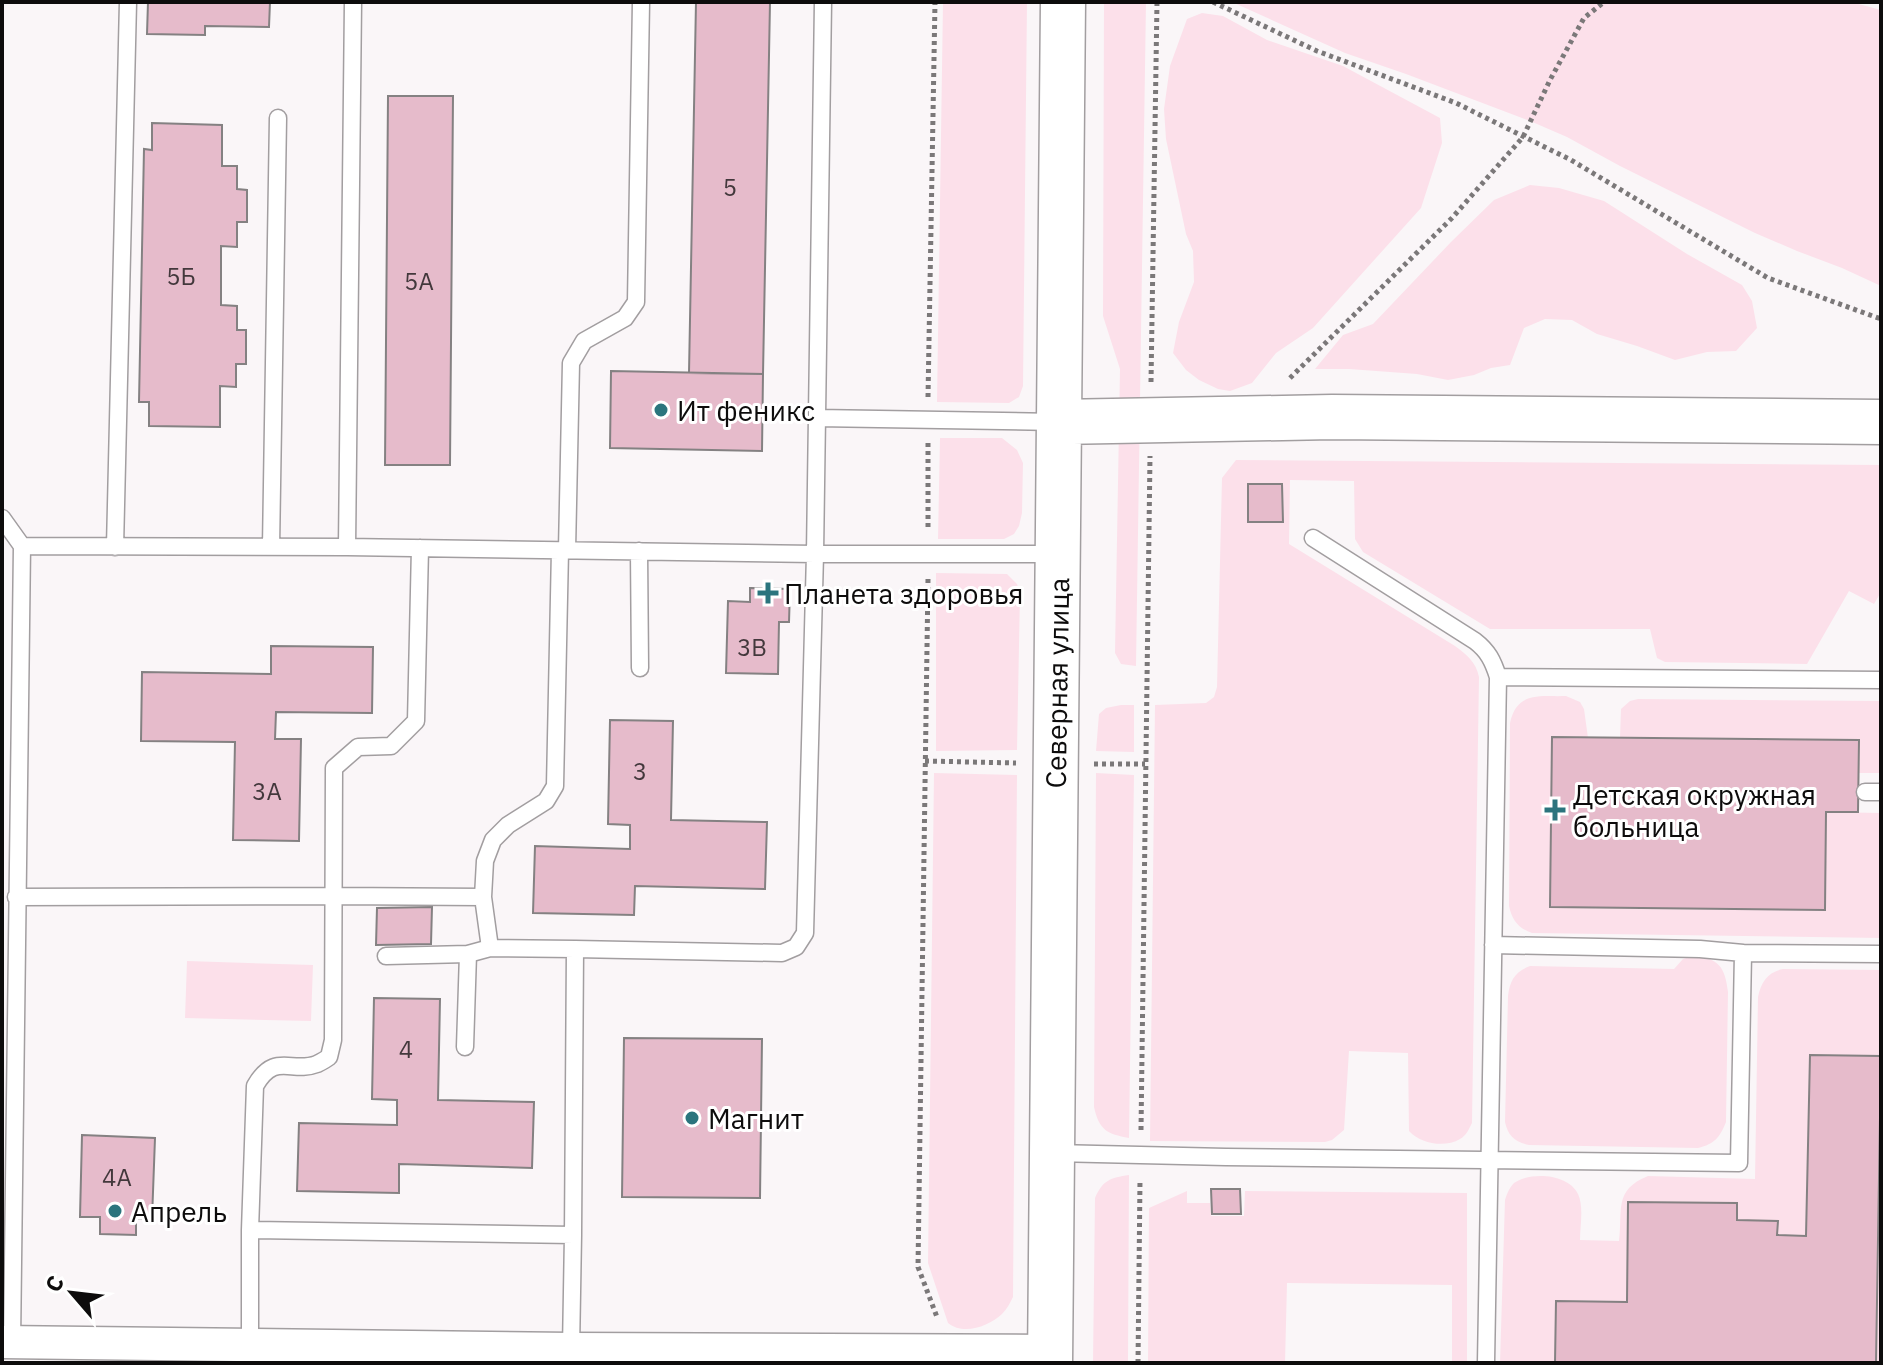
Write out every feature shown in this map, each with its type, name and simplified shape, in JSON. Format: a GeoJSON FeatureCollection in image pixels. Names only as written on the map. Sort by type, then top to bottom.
{"type":"FeatureCollection","features":[{"type":"Feature","properties":{"kind":"main road","name":"Северная улица"},"geometry":{"type":"LineString","coordinates":[[1050,1357],[1063,2]]}},
{"type":"Feature","properties":{"kind":"main road"},"geometry":{"type":"LineString","coordinates":[[1059,422],[1348,417],[1881,422]]}},
{"type":"Feature","properties":{"kind":"street"},"geometry":{"type":"LineString","coordinates":[[7,1342],[76,1353],[250,1344],[942,1351],[1050,1357]]}},
{"type":"Feature","properties":{"kind":"lane"},"geometry":{"type":"LineString","coordinates":[[115,547],[128,2]]}},
{"type":"Feature","properties":{"kind":"lane"},"geometry":{"type":"LineString","coordinates":[[347,547],[353,2]]}},
{"type":"Feature","properties":{"kind":"lane"},"geometry":{"type":"LineString","coordinates":[[490,948],[483,897],[485,861],[493,840],[508,825],[546,801],[555,786],[571,363],[584,341],[625,318],[636,302],[641,2]]}},
{"type":"Feature","properties":{"kind":"lane"},"geometry":{"type":"LineString","coordinates":[[386,956],[468,954],[490,948],[782,953],[796,947],[805,933],[815,554],[823,2]]}},
{"type":"Feature","properties":{"kind":"lane"},"geometry":{"type":"LineString","coordinates":[[271,547],[278,118]]}},
{"type":"Feature","properties":{"kind":"lane"},"geometry":{"type":"LineString","coordinates":[[817,418],[1059,422]]}},
{"type":"Feature","properties":{"kind":"lane"},"geometry":{"type":"LineString","coordinates":[[2,518],[22,546],[7,1342]]}},
{"type":"Feature","properties":{"kind":"lane"},"geometry":{"type":"LineString","coordinates":[[1313,538],[1486,649],[1498,677],[1486,1363]]}},
{"type":"Feature","properties":{"kind":"lane"},"geometry":{"type":"LineString","coordinates":[[22,546],[1058,554]]}},
{"type":"Feature","properties":{"kind":"lane"},"geometry":{"type":"LineString","coordinates":[[250,1344],[255,1086],[263,1073],[278,1065],[315,1065],[329,1057],[333,1040],[334,768],[358,747],[391,746],[416,721],[420,548]]}},
{"type":"Feature","properties":{"kind":"lane"},"geometry":{"type":"LineString","coordinates":[[639,551],[640,668]]}},
{"type":"Feature","properties":{"kind":"lane"},"geometry":{"type":"LineString","coordinates":[[1498,677],[1881,680]]}},
{"type":"Feature","properties":{"kind":"lane"},"geometry":{"type":"LineString","coordinates":[[16,897],[483,897]]}},
{"type":"Feature","properties":{"kind":"lane"},"geometry":{"type":"LineString","coordinates":[[1493,945],[1881,954]]}},
{"type":"Feature","properties":{"kind":"lane"},"geometry":{"type":"LineString","coordinates":[[571,1349],[575,949]]}},
{"type":"Feature","properties":{"kind":"lane"},"geometry":{"type":"LineString","coordinates":[[1053,1153],[1739,1163],[1743,953]]}},
{"type":"Feature","properties":{"kind":"lane"},"geometry":{"type":"LineString","coordinates":[[465,1047],[468,954]]}},
{"type":"Feature","properties":{"kind":"lane"},"geometry":{"type":"LineString","coordinates":[[250,1230],[573,1235]]}},
{"type":"Feature","properties":{"kind":"path"},"geometry":{"type":"LineString","coordinates":[[935,2],[918,1267],[941,1329],[942,1351]]}},
{"type":"Feature","properties":{"kind":"path"},"geometry":{"type":"LineString","coordinates":[[1138,1363],[1157,2]]}},
{"type":"Feature","properties":{"kind":"path"},"geometry":{"type":"LineString","coordinates":[[1213,2],[1317,51],[1456,103],[1571,160],[1768,278],[1881,319]]}},
{"type":"Feature","properties":{"kind":"path"},"geometry":{"type":"LineString","coordinates":[[1249,419],[1452,218],[1523,137],[1584,18],[1604,2]]}},
{"type":"Feature","properties":{"kind":"shaded area"},"geometry":{"type":"Polygon","coordinates":[[[943,2],[1027,2],[1023,386],[1019,397],[1009,403],[937,402],[943,2]]]}},
{"type":"Feature","properties":{"kind":"shaded area"},"geometry":{"type":"Polygon","coordinates":[[[1104,2],[1146,2],[1136,666],[1121,664],[1115,653],[1120,369],[1103,316],[1104,2]]]}},
{"type":"Feature","properties":{"kind":"shaded area"},"geometry":{"type":"Polygon","coordinates":[[[1232,2],[1851,2],[1881,10],[1881,286],[1755,233],[1567,137],[1345,53],[1232,2]]]}},
{"type":"Feature","properties":{"kind":"shaded area"},"geometry":{"type":"Polygon","coordinates":[[[1202,13],[1223,16],[1267,40],[1343,66],[1440,118],[1442,143],[1421,208],[1313,328],[1276,353],[1252,383],[1230,391],[1199,380],[1186,370],[1173,353],[1179,322],[1194,282],[1193,251],[1186,234],[1166,139],[1164,109],[1170,66],[1187,19],[1202,13]]]}},
{"type":"Feature","properties":{"kind":"shaded area"},"geometry":{"type":"Polygon","coordinates":[[[1530,185],[1559,188],[1604,201],[1742,285],[1752,301],[1757,328],[1736,351],[1707,352],[1675,360],[1597,334],[1572,320],[1545,319],[1524,328],[1510,365],[1474,375],[1448,380],[1417,374],[1315,369],[1343,335],[1373,324],[1494,200],[1530,185]]]}},
{"type":"Feature","properties":{"kind":"shaded area"},"geometry":{"type":"Polygon","coordinates":[[[940,438],[1002,438],[1017,450],[1023,463],[1022,513],[1014,534],[1004,539],[938,539],[940,438]]]}},
{"type":"Feature","properties":{"kind":"shaded area"},"geometry":{"type":"Polygon","coordinates":[[[1236,460],[1881,465],[1881,592],[1874,604],[1849,591],[1807,664],[1665,662],[1657,658],[1650,629],[1490,629],[1363,552],[1355,539],[1354,481],[1290,480],[1289,544],[1455,646],[1470,659],[1479,677],[1472,1123],[1464,1136],[1454,1142],[1426,1142],[1409,1131],[1408,1053],[1349,1051],[1344,1130],[1332,1140],[1150,1141],[1155,705],[1206,703],[1214,697],[1217,687],[1222,478],[1236,460]]]}},
{"type":"Feature","properties":{"kind":"shaded area"},"geometry":{"type":"Polygon","coordinates":[[[936,573],[1007,574],[1017,584],[1020,593],[1017,750],[936,751],[936,573]]]}},
{"type":"Feature","properties":{"kind":"shaded area"},"geometry":{"type":"Polygon","coordinates":[[[1566,696],[1580,702],[1584,709],[1588,738],[1550,907],[1825,910],[1826,812],[1881,813],[1881,938],[1532,933],[1519,926],[1509,906],[1510,723],[1518,705],[1524,701],[1566,696]]]}},
{"type":"Feature","properties":{"kind":"shaded area"},"geometry":{"type":"Polygon","coordinates":[[[1638,699],[1881,701],[1881,773],[1858,773],[1620,738],[1621,709],[1638,699]]]}},
{"type":"Feature","properties":{"kind":"shaded area"},"geometry":{"type":"Polygon","coordinates":[[[1134,705],[1134,752],[1096,751],[1099,714],[1106,708],[1134,705]]]}},
{"type":"Feature","properties":{"kind":"shaded area"},"geometry":{"type":"Polygon","coordinates":[[[934,773],[1017,775],[1013,1297],[997,1318],[969,1329],[948,1323],[928,1263],[934,773]]]}},
{"type":"Feature","properties":{"kind":"shaded area"},"geometry":{"type":"Polygon","coordinates":[[[1096,773],[1134,775],[1129,1138],[1105,1130],[1098,1121],[1094,1107],[1096,773]]]}},
{"type":"Feature","properties":{"kind":"shaded area"},"geometry":{"type":"Polygon","coordinates":[[[1693,956],[1719,965],[1728,992],[1726,1122],[1716,1139],[1698,1148],[1529,1145],[1513,1138],[1505,1122],[1508,996],[1517,974],[1530,966],[1674,969],[1683,959],[1693,956]]]}},
{"type":"Feature","properties":{"kind":"shaded area"},"geometry":{"type":"Polygon","coordinates":[[[187,961],[313,965],[311,1021],[185,1018],[187,961]]]}},
{"type":"Feature","properties":{"kind":"shaded area"},"geometry":{"type":"Polygon","coordinates":[[[1783,969],[1881,970],[1881,1056],[1810,1056],[1806,1236],[1777,1235],[1777,1221],[1737,1220],[1737,1203],[1629,1202],[1627,1302],[1555,1363],[1500,1363],[1505,1200],[1514,1183],[1539,1176],[1567,1182],[1580,1199],[1580,1240],[1619,1241],[1624,1195],[1648,1176],[1755,1179],[1758,997],[1766,978],[1783,969]]]}},
{"type":"Feature","properties":{"kind":"shaded area"},"geometry":{"type":"Polygon","coordinates":[[[1881,1096],[1881,1363],[1876,1363],[1881,1096]]]}},
{"type":"Feature","properties":{"kind":"shaded area"},"geometry":{"type":"Polygon","coordinates":[[[1129,1175],[1128,1363],[1093,1363],[1095,1198],[1108,1181],[1129,1175]]]}},
{"type":"Feature","properties":{"kind":"shaded area"},"geometry":{"type":"Polygon","coordinates":[[[1187,1191],[1187,1203],[1210,1203],[1211,1216],[1244,1216],[1245,1191],[1467,1193],[1467,1363],[1452,1363],[1452,1285],[1287,1283],[1285,1363],[1148,1363],[1149,1208],[1187,1191]]]}},
{"type":"Feature","properties":{"kind":"building"},"geometry":{"type":"Polygon","coordinates":[[[148,2],[270,2],[269,27],[205,26],[205,35],[147,34],[148,2]]]}},
{"type":"Feature","properties":{"kind":"building"},"geometry":{"type":"Polygon","coordinates":[[[696,2],[770,2],[763,374],[689,373],[696,2]]]}},
{"type":"Feature","properties":{"kind":"building"},"geometry":{"type":"Polygon","coordinates":[[[388,96],[453,96],[450,465],[385,465],[388,96]]]}},
{"type":"Feature","properties":{"kind":"building"},"geometry":{"type":"Polygon","coordinates":[[[152,123],[222,125],[222,166],[237,166],[237,189],[247,190],[247,222],[237,222],[237,247],[221,246],[221,305],[237,306],[237,330],[246,330],[246,364],[236,364],[236,387],[220,386],[220,427],[149,426],[149,402],[139,402],[144,149],[152,150],[152,123]]]}},
{"type":"Feature","properties":{"kind":"building"},"geometry":{"type":"Polygon","coordinates":[[[611,371],[763,374],[762,451],[610,448],[611,371]]]}},
{"type":"Feature","properties":{"kind":"building"},"geometry":{"type":"Polygon","coordinates":[[[1248,484],[1282,484],[1283,522],[1248,522],[1248,484]]]}},
{"type":"Feature","properties":{"kind":"building"},"geometry":{"type":"Polygon","coordinates":[[[750,588],[790,589],[789,622],[779,622],[778,674],[726,673],[728,601],[750,602],[750,588]]]}},
{"type":"Feature","properties":{"kind":"building"},"geometry":{"type":"Polygon","coordinates":[[[271,646],[373,647],[372,713],[276,712],[275,739],[301,739],[299,841],[233,840],[235,742],[141,741],[142,672],[271,674],[271,646]]]}},
{"type":"Feature","properties":{"kind":"building"},"geometry":{"type":"Polygon","coordinates":[[[610,720],[673,721],[671,820],[767,822],[765,889],[635,886],[634,915],[533,913],[535,846],[630,849],[630,825],[608,824],[610,720]]]}},
{"type":"Feature","properties":{"kind":"building"},"geometry":{"type":"Polygon","coordinates":[[[1552,737],[1859,740],[1858,812],[1826,812],[1825,910],[1550,907],[1552,737]]]}},
{"type":"Feature","properties":{"kind":"building"},"geometry":{"type":"Polygon","coordinates":[[[432,907],[431,944],[376,945],[377,908],[432,907]]]}},
{"type":"Feature","properties":{"kind":"building"},"geometry":{"type":"Polygon","coordinates":[[[374,998],[440,999],[438,1100],[534,1102],[532,1168],[399,1164],[399,1193],[297,1191],[299,1123],[397,1125],[397,1100],[372,1099],[374,998]]]}},
{"type":"Feature","properties":{"kind":"building"},"geometry":{"type":"Polygon","coordinates":[[[624,1038],[762,1039],[760,1198],[622,1197],[624,1038]]]}},
{"type":"Feature","properties":{"kind":"building"},"geometry":{"type":"Polygon","coordinates":[[[1810,1055],[1881,1056],[1876,1363],[1555,1363],[1556,1301],[1627,1302],[1628,1202],[1737,1203],[1737,1220],[1778,1221],[1777,1235],[1806,1236],[1810,1055]]]}},
{"type":"Feature","properties":{"kind":"building"},"geometry":{"type":"Polygon","coordinates":[[[82,1135],[155,1138],[152,1219],[136,1218],[136,1235],[100,1234],[100,1217],[80,1217],[82,1135]]]}},
{"type":"Feature","properties":{"kind":"building"},"geometry":{"type":"Polygon","coordinates":[[[1211,1189],[1240,1189],[1241,1214],[1212,1214],[1211,1189]]]}},
{"type":"Feature","properties":{"kind":"place","name":"Ит феникс"},"geometry":{"type":"Point","coordinates":[661,410]}},
{"type":"Feature","properties":{"kind":"place","name":"Планета здоровья"},"geometry":{"type":"Point","coordinates":[768,593]}},
{"type":"Feature","properties":{"kind":"place","name":"Детская окружная больница"},"geometry":{"type":"Point","coordinates":[1555,810]}},
{"type":"Feature","properties":{"kind":"place","name":"Магнит"},"geometry":{"type":"Point","coordinates":[692,1118]}},
{"type":"Feature","properties":{"kind":"place","name":"Апрель"},"geometry":{"type":"Point","coordinates":[115,1211]}}]}
